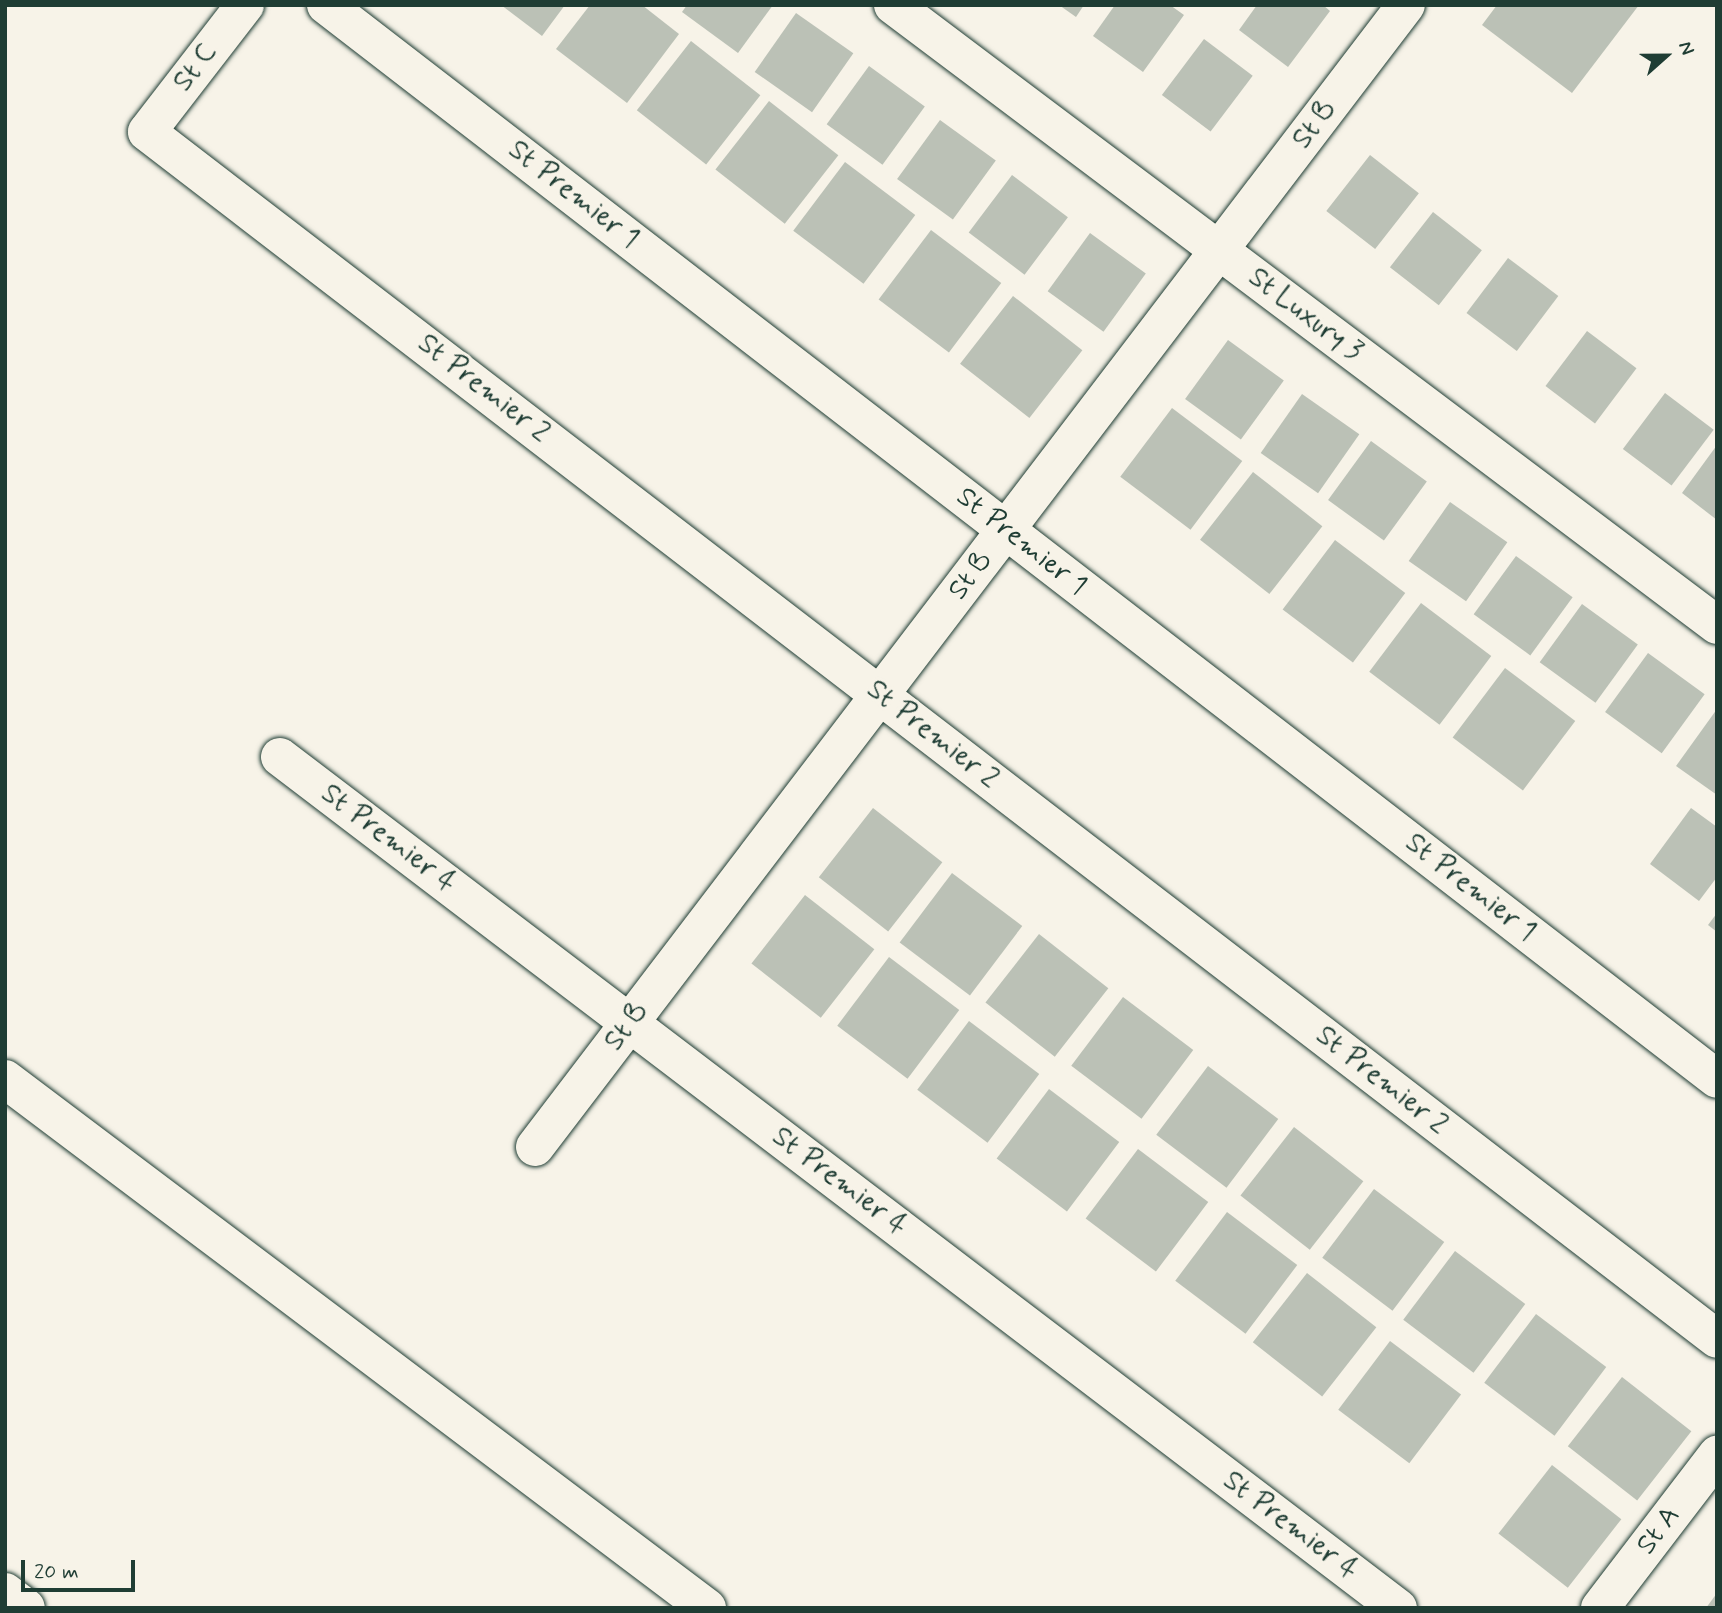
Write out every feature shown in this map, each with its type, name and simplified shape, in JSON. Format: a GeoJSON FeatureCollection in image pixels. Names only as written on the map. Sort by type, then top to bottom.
{"type":"FeatureCollection","features":[{"type":"Feature","properties":{"kind":"street","name":"St C"},"geometry":{"type":"LineString","coordinates":[[147,132],[244,5]]}},
{"type":"Feature","properties":{"kind":"street","name":"St Premier 1"},"geometry":{"type":"LineString","coordinates":[[326,5],[1717,1079]]}},
{"type":"Feature","properties":{"kind":"street","name":"St Luxury 3"},"geometry":{"type":"LineString","coordinates":[[893,5],[1717,625]]}},
{"type":"Feature","properties":{"kind":"street","name":"St B"},"geometry":{"type":"LineString","coordinates":[[535,1147],[1406,5]]}},
{"type":"Feature","properties":{"kind":"street","name":"St Premier 2"},"geometry":{"type":"LineString","coordinates":[[147,132],[1717,1339]]}},
{"type":"Feature","properties":{"kind":"street","name":"St Premier 4"},"geometry":{"type":"LineString","coordinates":[[280,757],[1398,1608]]}},
{"type":"Feature","properties":{"kind":"street"},"geometry":{"type":"LineString","coordinates":[[5,1079],[707,1608]]}},
{"type":"Feature","properties":{"kind":"street","name":"St A"},"geometry":{"type":"LineString","coordinates":[[1600,1608],[1717,1455]]}},
{"type":"Feature","properties":{"kind":"street"},"geometry":{"type":"LineString","coordinates":[[5,1592],[26,1608]]}},
{"type":"Feature","properties":{"kind":"building"},"geometry":{"type":"Polygon","coordinates":[[[501,5],[565,5],[542,36],[501,5]]]}},
{"type":"Feature","properties":{"kind":"building"},"geometry":{"type":"Polygon","coordinates":[[[590,5],[642,5],[679,34],[627,103],[556,49],[590,5]]]}},
{"type":"Feature","properties":{"kind":"building"},"geometry":{"type":"Polygon","coordinates":[[[687,5],[773,5],[738,53],[682,12],[687,5]]]}},
{"type":"Feature","properties":{"kind":"building"},"geometry":{"type":"Polygon","coordinates":[[[1059,5],[1084,5],[1076,17],[1059,5]]]}},
{"type":"Feature","properties":{"kind":"building"},"geometry":{"type":"Polygon","coordinates":[[[1115,5],[1170,5],[1184,15],[1143,72],[1093,36],[1115,5]]]}},
{"type":"Feature","properties":{"kind":"building"},"geometry":{"type":"Polygon","coordinates":[[[1257,5],[1323,5],[1330,11],[1288,67],[1239,30],[1257,5]]]}},
{"type":"Feature","properties":{"kind":"building"},"geometry":{"type":"Polygon","coordinates":[[[1497,5],[1639,5],[1572,93],[1482,25],[1497,5]]]}},
{"type":"Feature","properties":{"kind":"building"},"geometry":{"type":"Polygon","coordinates":[[[796,13],[853,53],[812,112],[755,72],[796,13]]]}},
{"type":"Feature","properties":{"kind":"building"},"geometry":{"type":"Polygon","coordinates":[[[1204,39],[1253,76],[1211,132],[1162,95],[1204,39]]]}},
{"type":"Feature","properties":{"kind":"building"},"geometry":{"type":"Polygon","coordinates":[[[691,41],[760,95],[706,165],[637,110],[691,41]]]}},
{"type":"Feature","properties":{"kind":"building"},"geometry":{"type":"Polygon","coordinates":[[[869,66],[925,107],[883,165],[827,124],[869,66]]]}},
{"type":"Feature","properties":{"kind":"building"},"geometry":{"type":"Polygon","coordinates":[[[769,101],[838,155],[785,224],[715,170],[769,101]]]}},
{"type":"Feature","properties":{"kind":"building"},"geometry":{"type":"Polygon","coordinates":[[[940,120],[996,161],[953,220],[897,179],[940,120]]]}},
{"type":"Feature","properties":{"kind":"building"},"geometry":{"type":"Polygon","coordinates":[[[1370,155],[1419,193],[1375,249],[1326,211],[1370,155]]]}},
{"type":"Feature","properties":{"kind":"building"},"geometry":{"type":"Polygon","coordinates":[[[845,162],[915,215],[864,284],[793,231],[845,162]]]}},
{"type":"Feature","properties":{"kind":"building"},"geometry":{"type":"Polygon","coordinates":[[[1012,175],[1068,217],[1025,275],[969,233],[1012,175]]]}},
{"type":"Feature","properties":{"kind":"building"},"geometry":{"type":"Polygon","coordinates":[[[1433,212],[1482,250],[1439,305],[1390,267],[1433,212]]]}},
{"type":"Feature","properties":{"kind":"building"},"geometry":{"type":"Polygon","coordinates":[[[931,230],[1001,283],[949,352],[879,299],[931,230]]]}},
{"type":"Feature","properties":{"kind":"building"},"geometry":{"type":"Polygon","coordinates":[[[1090,233],[1146,274],[1104,332],[1048,291],[1090,233]]]}},
{"type":"Feature","properties":{"kind":"building"},"geometry":{"type":"Polygon","coordinates":[[[1508,258],[1558,296],[1517,351],[1466,313],[1508,258]]]}},
{"type":"Feature","properties":{"kind":"building"},"geometry":{"type":"Polygon","coordinates":[[[1013,296],[1082,350],[1029,418],[960,364],[1013,296]]]}},
{"type":"Feature","properties":{"kind":"building"},"geometry":{"type":"Polygon","coordinates":[[[1587,331],[1637,368],[1595,423],[1545,386],[1587,331]]]}},
{"type":"Feature","properties":{"kind":"building"},"geometry":{"type":"Polygon","coordinates":[[[1228,340],[1284,381],[1241,440],[1185,399],[1228,340]]]}},
{"type":"Feature","properties":{"kind":"building"},"geometry":{"type":"Polygon","coordinates":[[[1665,393],[1714,430],[1672,486],[1623,449],[1665,393]]]}},
{"type":"Feature","properties":{"kind":"building"},"geometry":{"type":"Polygon","coordinates":[[[1302,394],[1359,434],[1318,493],[1261,453],[1302,394]]]}},
{"type":"Feature","properties":{"kind":"building"},"geometry":{"type":"Polygon","coordinates":[[[1172,408],[1242,461],[1191,530],[1120,477],[1172,408]]]}},
{"type":"Feature","properties":{"kind":"building"},"geometry":{"type":"Polygon","coordinates":[[[1371,441],[1427,482],[1384,541],[1328,500],[1371,441]]]}},
{"type":"Feature","properties":{"kind":"building"},"geometry":{"type":"Polygon","coordinates":[[[1717,445],[1717,520],[1682,493],[1717,445]]]}},
{"type":"Feature","properties":{"kind":"building"},"geometry":{"type":"Polygon","coordinates":[[[1253,472],[1322,526],[1269,594],[1200,540],[1253,472]]]}},
{"type":"Feature","properties":{"kind":"building"},"geometry":{"type":"Polygon","coordinates":[[[1450,502],[1507,542],[1466,601],[1409,561],[1450,502]]]}},
{"type":"Feature","properties":{"kind":"building"},"geometry":{"type":"Polygon","coordinates":[[[1335,540],[1405,593],[1353,662],[1283,609],[1335,540]]]}},
{"type":"Feature","properties":{"kind":"building"},"geometry":{"type":"Polygon","coordinates":[[[1516,556],[1573,597],[1530,655],[1474,614],[1516,556]]]}},
{"type":"Feature","properties":{"kind":"building"},"geometry":{"type":"Polygon","coordinates":[[[1421,603],[1491,656],[1440,725],[1369,672],[1421,603]]]}},
{"type":"Feature","properties":{"kind":"building"},"geometry":{"type":"Polygon","coordinates":[[[1582,604],[1638,645],[1596,703],[1540,662],[1582,604]]]}},
{"type":"Feature","properties":{"kind":"building"},"geometry":{"type":"Polygon","coordinates":[[[1648,653],[1705,694],[1662,753],[1605,712],[1648,653]]]}},
{"type":"Feature","properties":{"kind":"building"},"geometry":{"type":"Polygon","coordinates":[[[1505,668],[1575,721],[1523,790],[1453,737],[1505,668]]]}},
{"type":"Feature","properties":{"kind":"building"},"geometry":{"type":"Polygon","coordinates":[[[1717,709],[1717,795],[1676,766],[1717,709]]]}},
{"type":"Feature","properties":{"kind":"building"},"geometry":{"type":"Polygon","coordinates":[[[873,808],[942,862],[888,932],[819,877],[873,808]]]}},
{"type":"Feature","properties":{"kind":"building"},"geometry":{"type":"Polygon","coordinates":[[[1691,808],[1717,827],[1717,877],[1699,901],[1650,864],[1691,808]]]}},
{"type":"Feature","properties":{"kind":"building"},"geometry":{"type":"Polygon","coordinates":[[[952,873],[1022,926],[970,995],[900,942],[952,873]]]}},
{"type":"Feature","properties":{"kind":"building"},"geometry":{"type":"Polygon","coordinates":[[[805,895],[874,949],[821,1018],[751,964],[805,895]]]}},
{"type":"Feature","properties":{"kind":"building"},"geometry":{"type":"Polygon","coordinates":[[[1717,913],[1717,932],[1708,925],[1717,913]]]}},
{"type":"Feature","properties":{"kind":"building"},"geometry":{"type":"Polygon","coordinates":[[[1039,934],[1108,988],[1055,1057],[985,1003],[1039,934]]]}},
{"type":"Feature","properties":{"kind":"building"},"geometry":{"type":"Polygon","coordinates":[[[889,957],[959,1010],[908,1079],[837,1026],[889,957]]]}},
{"type":"Feature","properties":{"kind":"building"},"geometry":{"type":"Polygon","coordinates":[[[1123,997],[1193,1050],[1142,1119],[1071,1066],[1123,997]]]}},
{"type":"Feature","properties":{"kind":"building"},"geometry":{"type":"Polygon","coordinates":[[[969,1021],[1039,1074],[988,1143],[917,1090],[969,1021]]]}},
{"type":"Feature","properties":{"kind":"building"},"geometry":{"type":"Polygon","coordinates":[[[1208,1066],[1278,1119],[1227,1188],[1156,1135],[1208,1066]]]}},
{"type":"Feature","properties":{"kind":"building"},"geometry":{"type":"Polygon","coordinates":[[[1049,1089],[1119,1142],[1067,1211],[997,1158],[1049,1089]]]}},
{"type":"Feature","properties":{"kind":"building"},"geometry":{"type":"Polygon","coordinates":[[[1294,1127],[1363,1181],[1310,1250],[1240,1196],[1294,1127]]]}},
{"type":"Feature","properties":{"kind":"building"},"geometry":{"type":"Polygon","coordinates":[[[1138,1149],[1208,1202],[1156,1271],[1086,1218],[1138,1149]]]}},
{"type":"Feature","properties":{"kind":"building"},"geometry":{"type":"Polygon","coordinates":[[[1374,1189],[1444,1242],[1393,1311],[1322,1258],[1374,1189]]]}},
{"type":"Feature","properties":{"kind":"building"},"geometry":{"type":"Polygon","coordinates":[[[1227,1212],[1297,1265],[1246,1334],[1175,1281],[1227,1212]]]}},
{"type":"Feature","properties":{"kind":"building"},"geometry":{"type":"Polygon","coordinates":[[[1455,1251],[1525,1304],[1474,1373],[1403,1320],[1455,1251]]]}},
{"type":"Feature","properties":{"kind":"building"},"geometry":{"type":"Polygon","coordinates":[[[1307,1273],[1376,1327],[1322,1397],[1253,1342],[1307,1273]]]}},
{"type":"Feature","properties":{"kind":"building"},"geometry":{"type":"Polygon","coordinates":[[[1536,1314],[1606,1367],[1555,1436],[1484,1383],[1536,1314]]]}},
{"type":"Feature","properties":{"kind":"building"},"geometry":{"type":"Polygon","coordinates":[[[1390,1341],[1461,1395],[1409,1463],[1338,1410],[1390,1341]]]}},
{"type":"Feature","properties":{"kind":"building"},"geometry":{"type":"Polygon","coordinates":[[[1622,1377],[1691,1431],[1637,1501],[1568,1446],[1622,1377]]]}},
{"type":"Feature","properties":{"kind":"building"},"geometry":{"type":"Polygon","coordinates":[[[1552,1465],[1621,1519],[1568,1588],[1498,1534],[1552,1465]]]}},
{"type":"Feature","properties":{"kind":"building"},"geometry":{"type":"Polygon","coordinates":[[[1717,1593],[1717,1608],[1706,1608],[1717,1593]]]}}]}
